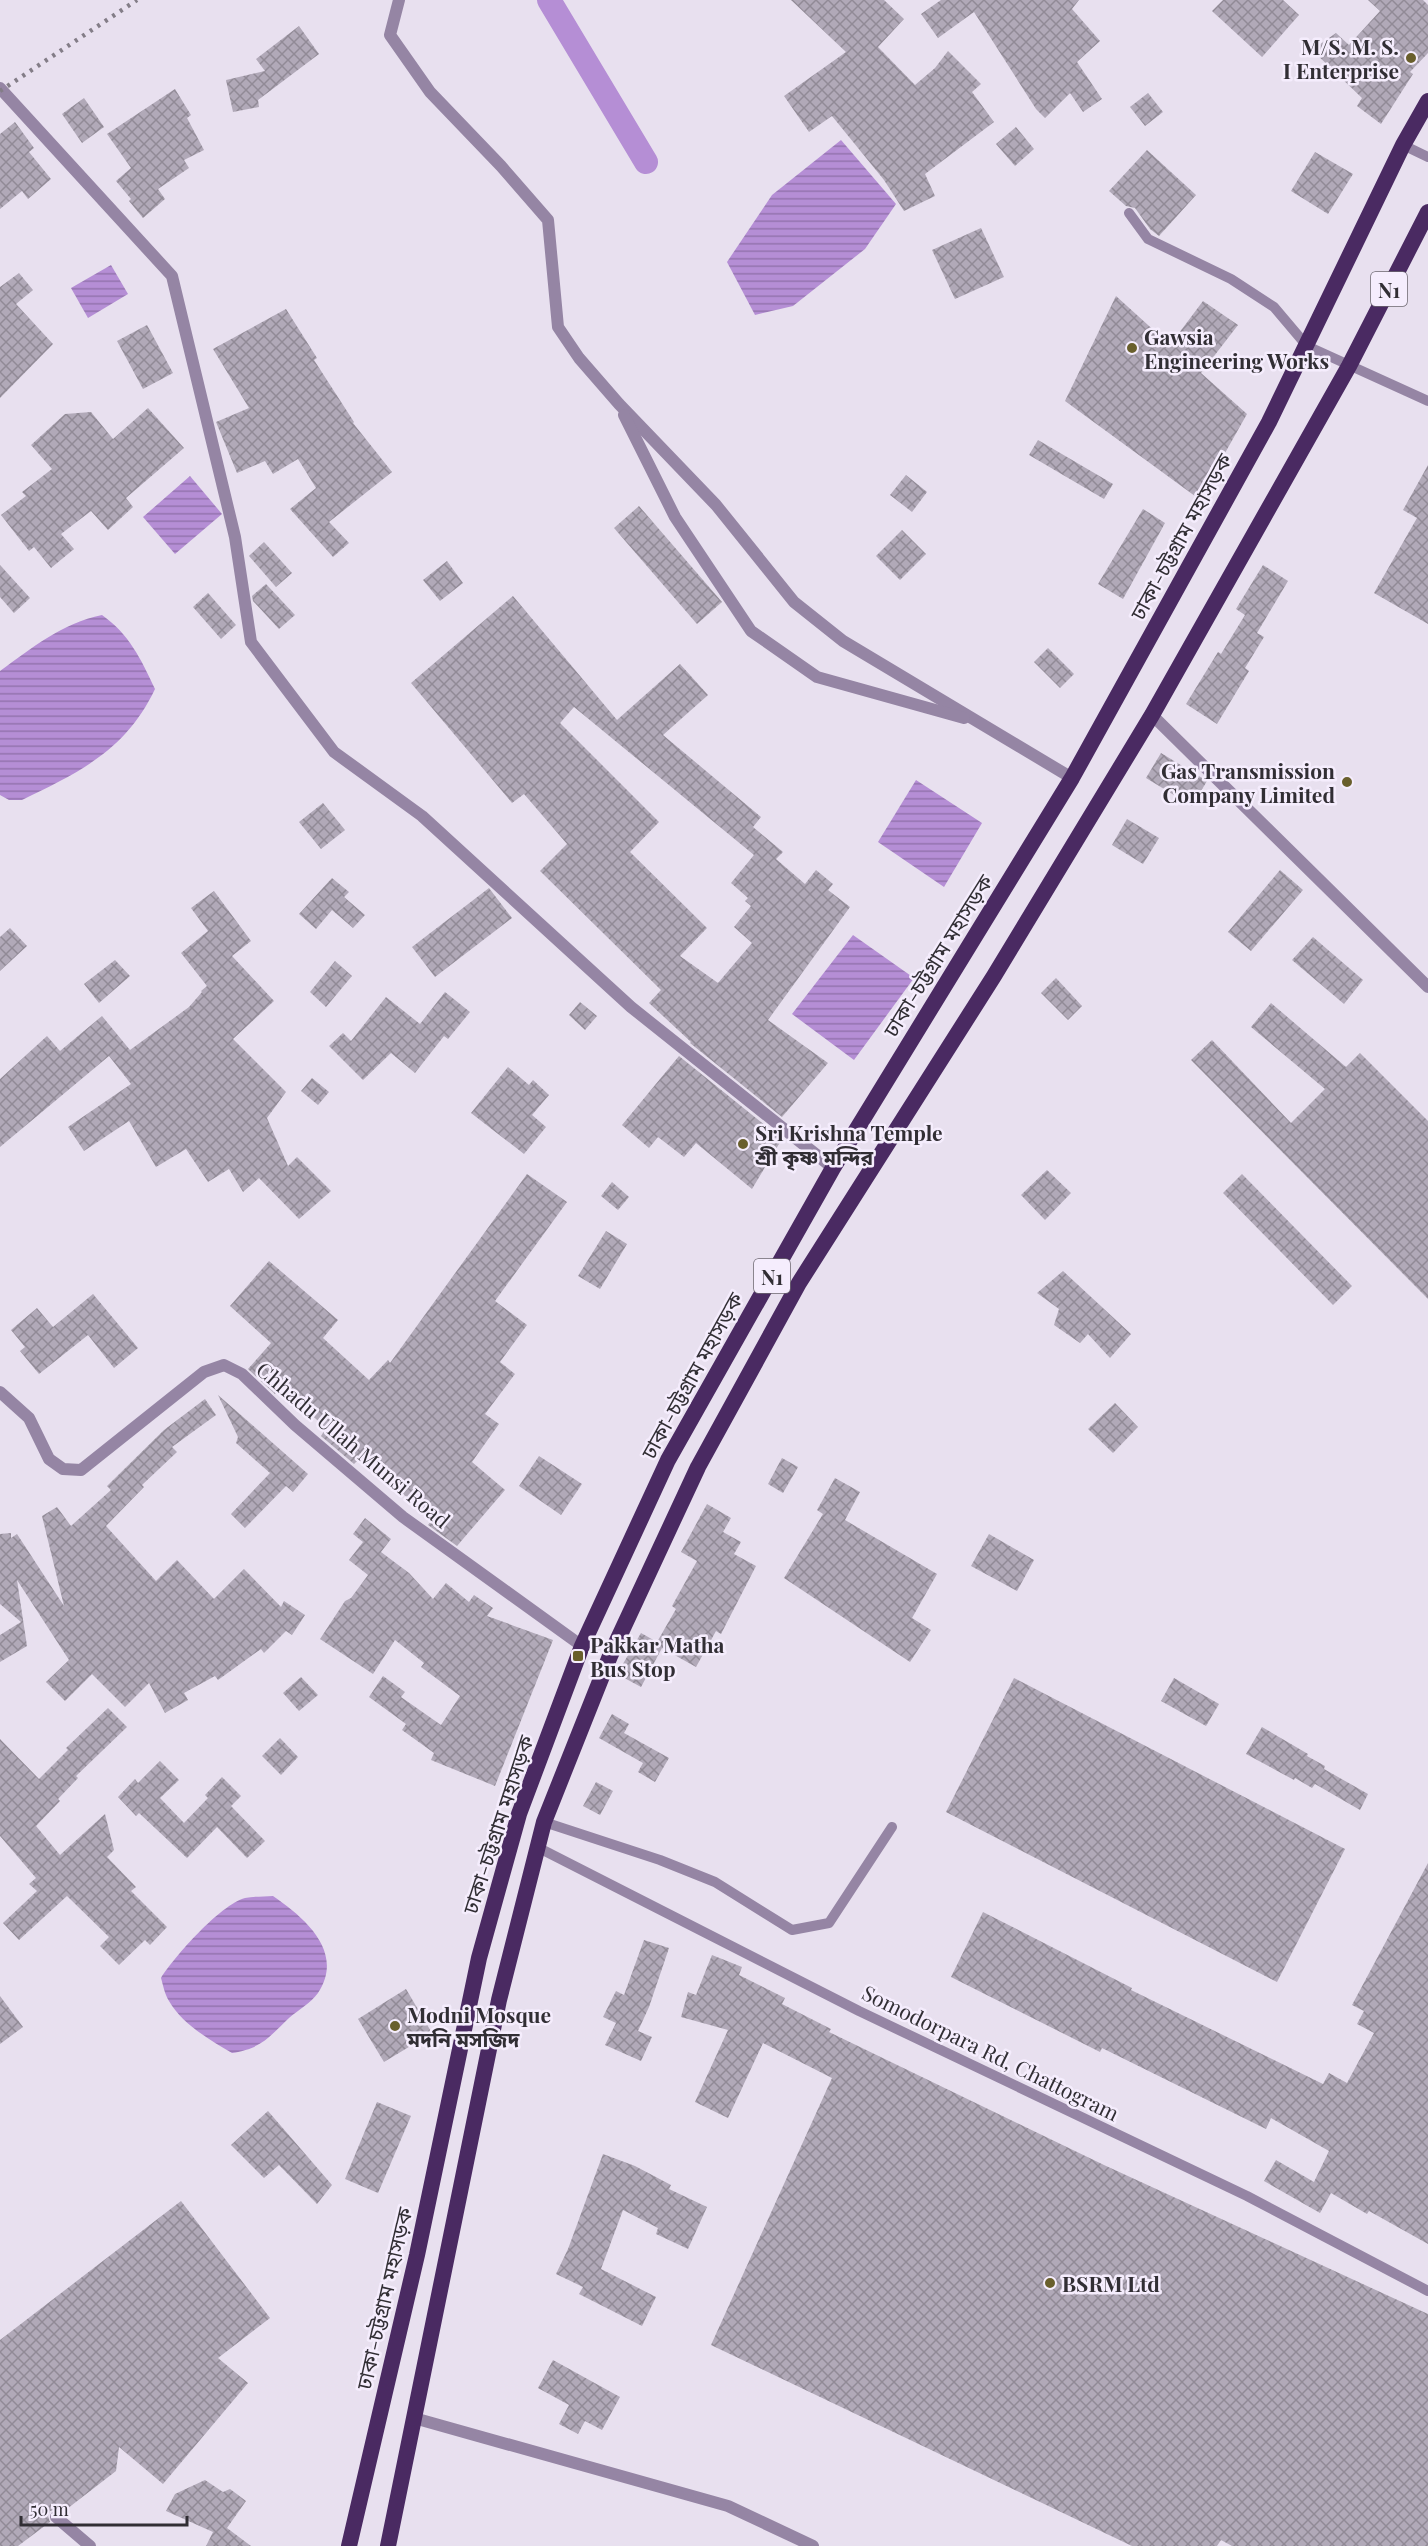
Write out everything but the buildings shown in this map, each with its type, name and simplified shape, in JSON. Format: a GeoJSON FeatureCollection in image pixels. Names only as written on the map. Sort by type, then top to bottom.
{"type":"FeatureCollection","features":[{"type":"Feature","properties":{"kind":"highway","name":"ঢাকা-চট্টগ্রাম মহাসড়ক"},"geometry":{"type":"LineString","coordinates":[[349,2546],[417,2255],[479,1958],[519,1814],[582,1646],[668,1460],[833,1168],[1072,778],[1263,432],[1308,346],[1403,145],[1428,101]]}},
{"type":"Feature","properties":{"kind":"highway","name":"ঢাকা-চট্টগ্রাম মহাসড়ক"},"geometry":{"type":"LineString","coordinates":[[388,2546],[499,2000],[537,1847],[544,1822],[610,1656],[688,1488],[799,1283],[994,976],[1152,715],[1349,366],[1428,212]]}},
{"type":"Feature","properties":{"kind":"street"},"geometry":{"type":"LineString","coordinates":[[399,0],[390,35],[430,92],[501,166],[548,220],[558,327],[579,358],[619,404],[716,505],[794,602],[843,641],[1072,778]]}},
{"type":"Feature","properties":{"kind":"street"},"geometry":{"type":"LineString","coordinates":[[0,88],[172,276],[236,537],[251,642],[334,752],[422,816],[631,1007],[833,1168]]}},
{"type":"Feature","properties":{"kind":"street"},"geometry":{"type":"LineString","coordinates":[[619,404],[675,516],[751,631],[817,677],[977,721]]}},
{"type":"Feature","properties":{"kind":"street"},"geometry":{"type":"LineString","coordinates":[[1152,715],[1428,987]]}},
{"type":"Feature","properties":{"kind":"street","name":"Chhadu Ullah Munsi Road"},"geometry":{"type":"LineString","coordinates":[[0,1392],[29,1418],[49,1459],[63,1468],[81,1470],[204,1372],[224,1365],[242,1374],[295,1425],[403,1517],[582,1646]]}},
{"type":"Feature","properties":{"kind":"street"},"geometry":{"type":"LineString","coordinates":[[414,2418],[728,2506],[813,2546]]}},
{"type":"Feature","properties":{"kind":"street"},"geometry":{"type":"LineString","coordinates":[[56,2517],[90,2546]]}},
{"type":"Feature","properties":{"kind":"lane"},"geometry":{"type":"LineString","coordinates":[[1403,145],[1428,157]]}},
{"type":"Feature","properties":{"kind":"lane"},"geometry":{"type":"LineString","coordinates":[[1129,213],[1148,239],[1231,279],[1274,307],[1308,346],[1428,401]]}},
{"type":"Feature","properties":{"kind":"lane"},"geometry":{"type":"LineString","coordinates":[[544,1822],[660,1860],[715,1882],[792,1930],[829,1923],[892,1827]]}},
{"type":"Feature","properties":{"kind":"lane","name":"Somodorpara Rd, Chattogram"},"geometry":{"type":"LineString","coordinates":[[537,1847],[859,2011],[1247,2196],[1428,2291]]}},
{"type":"Feature","properties":{"kind":"shaded area"},"geometry":{"type":"Polygon","coordinates":[[[841,140],[896,204],[865,249],[793,306],[755,315],[727,262],[772,195],[841,140]]]}},
{"type":"Feature","properties":{"kind":"shaded area"},"geometry":{"type":"Polygon","coordinates":[[[111,265],[128,294],[88,318],[71,288],[111,265]]]}},
{"type":"Feature","properties":{"kind":"shaded area"},"geometry":{"type":"Polygon","coordinates":[[[190,476],[222,514],[175,554],[143,517],[190,476]]]}},
{"type":"Feature","properties":{"kind":"shaded area"},"geometry":{"type":"Polygon","coordinates":[[[102,615],[127,639],[155,689],[130,728],[99,757],[82,769],[22,800],[9,800],[0,795],[0,671],[61,630],[102,615]]]}},
{"type":"Feature","properties":{"kind":"shaded area"},"geometry":{"type":"Polygon","coordinates":[[[916,780],[982,823],[944,887],[878,842],[916,780]]]}},
{"type":"Feature","properties":{"kind":"shaded area"},"geometry":{"type":"Polygon","coordinates":[[[853,935],[914,978],[854,1060],[792,1014],[853,935]]]}},
{"type":"Feature","properties":{"kind":"shaded area"},"geometry":{"type":"Polygon","coordinates":[[[273,1896],[297,1915],[318,1937],[327,1964],[325,1978],[315,1997],[270,2037],[251,2048],[232,2053],[197,2031],[181,2017],[168,1999],[161,1978],[187,1945],[223,1910],[245,1898],[273,1896]]]}},
{"type":"Feature","properties":{"kind":"waterway"},"geometry":{"type":"LineString","coordinates":[[549,0],[646,162]]}},
{"type":"Feature","properties":{"kind":"railway"},"geometry":{"type":"LineString","coordinates":[[0,91],[137,0]]}},
{"type":"Feature","properties":{"kind":"place","name":"M/S. M. S. I Enterprise"},"geometry":{"type":"Point","coordinates":[1411,58]}},
{"type":"Feature","properties":{"kind":"place","name":"Gawsia Engineering Works"},"geometry":{"type":"Point","coordinates":[1132,348]}},
{"type":"Feature","properties":{"kind":"place","name":"Gas Transmission Company Limited"},"geometry":{"type":"Point","coordinates":[1347,782]}},
{"type":"Feature","properties":{"kind":"place","name":"Sri Krishna Temple শ্রী কৃষ্ণ মন্দির"},"geometry":{"type":"Point","coordinates":[743,1144]}},
{"type":"Feature","properties":{"kind":"place","name":"Pakkar Matha Bus Stop"},"geometry":{"type":"Point","coordinates":[578,1656]}},
{"type":"Feature","properties":{"kind":"place","name":"Modni Mosque মদনি মসজিদ"},"geometry":{"type":"Point","coordinates":[395,2026]}},
{"type":"Feature","properties":{"kind":"place","name":"BSRM Ltd"},"geometry":{"type":"Point","coordinates":[1050,2283]}}]}
